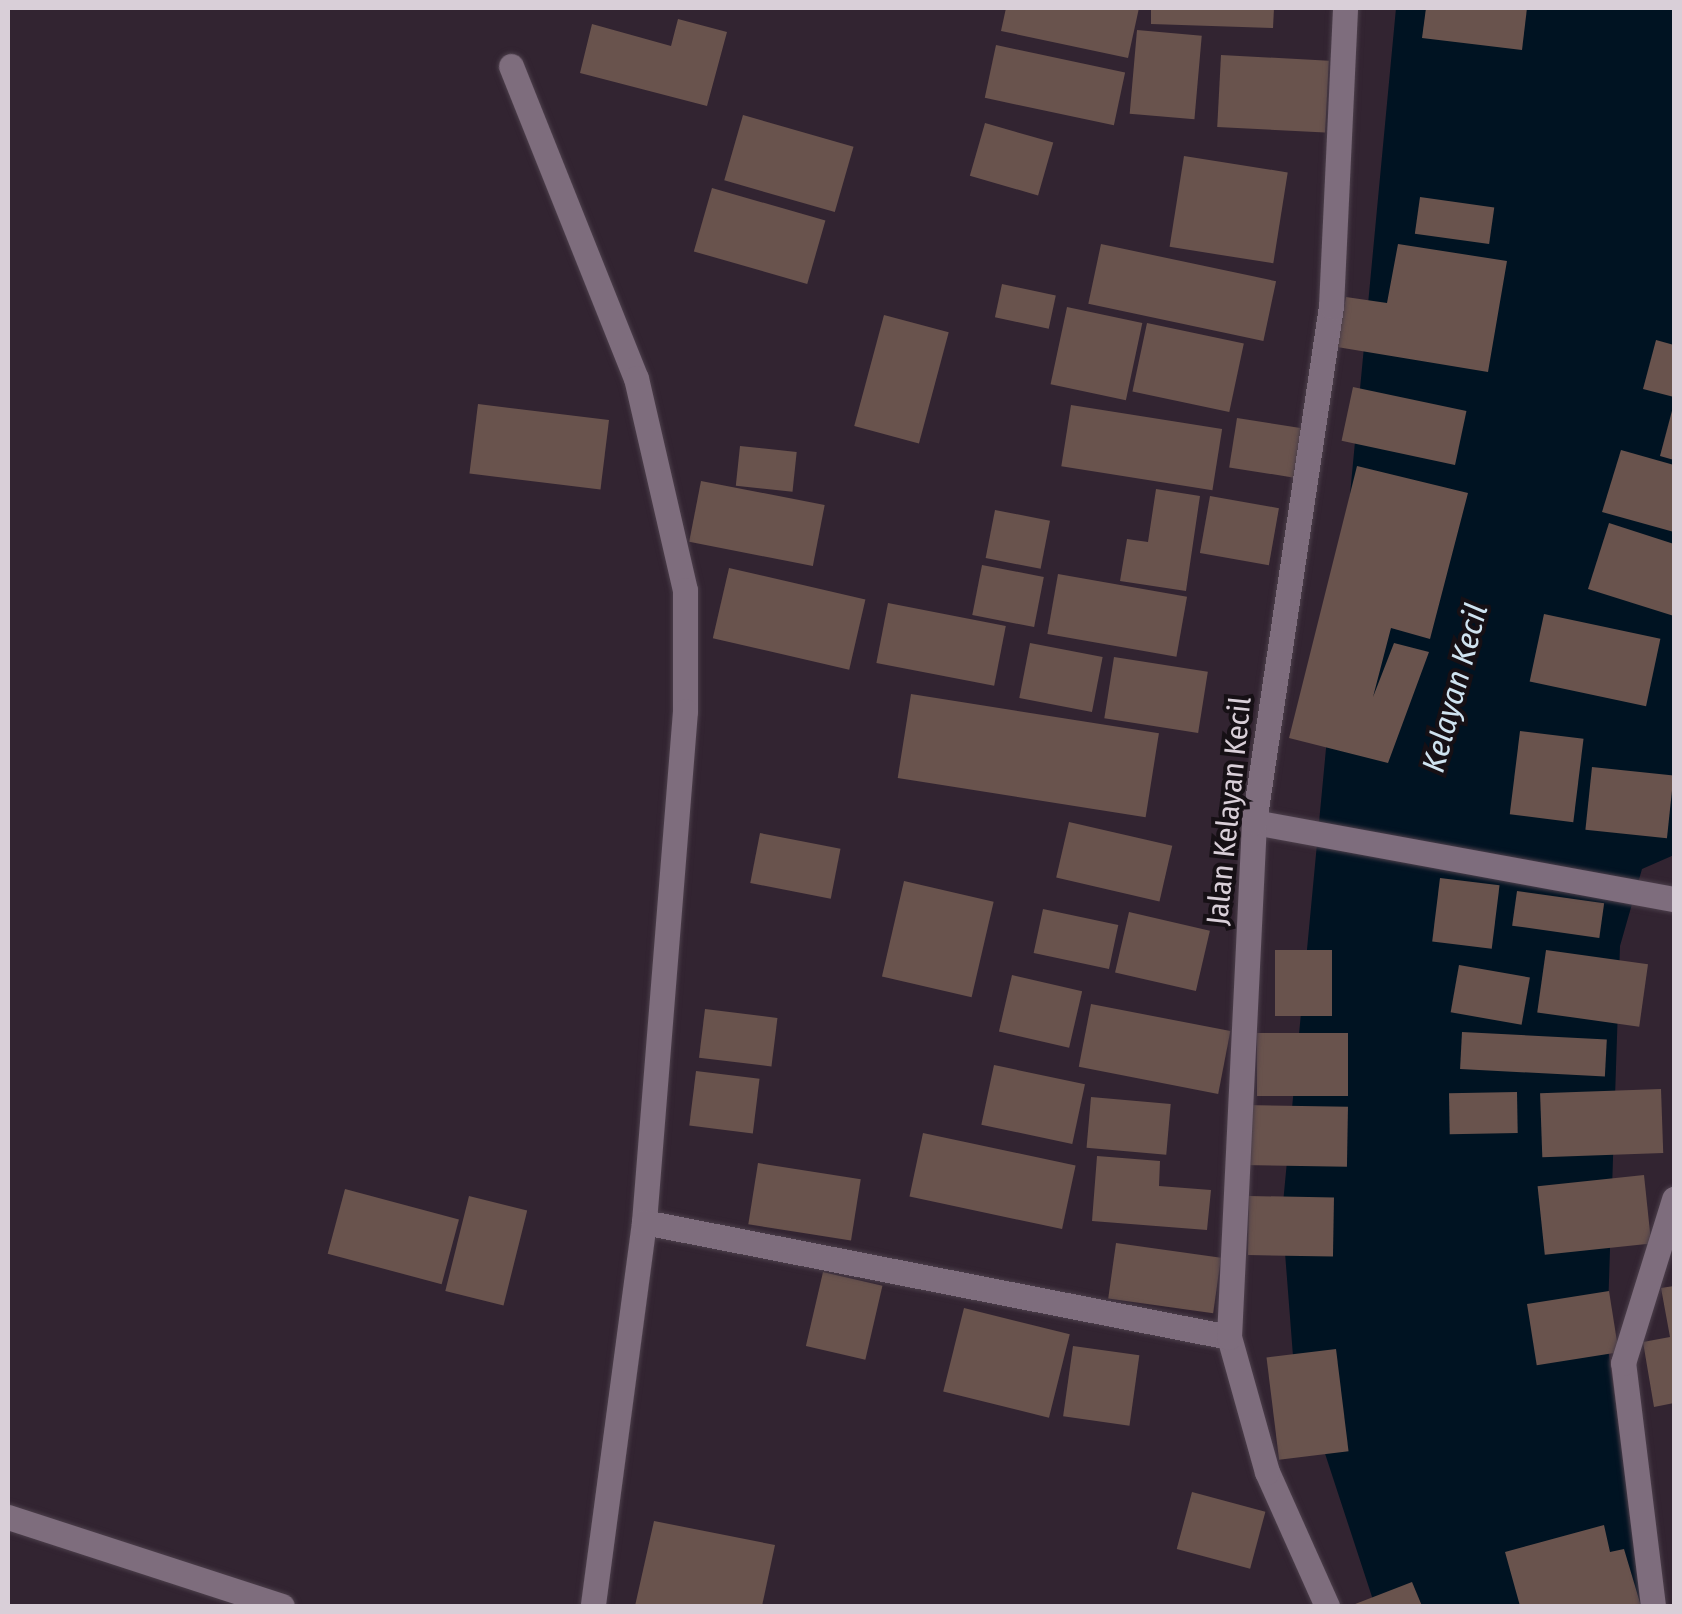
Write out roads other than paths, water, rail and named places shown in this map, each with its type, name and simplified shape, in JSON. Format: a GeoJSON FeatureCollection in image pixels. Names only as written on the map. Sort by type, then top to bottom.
{"type":"FeatureCollection","features":[{"type":"Feature","properties":{"kind":"street","name":"Jalan Kelayan Kecil"},"geometry":{"type":"LineString","coordinates":[[1327,1606],[1267,1472],[1229,1337],[1254,822],[1331,306],[1345,8]]}},
{"type":"Feature","properties":{"kind":"street"},"geometry":{"type":"LineString","coordinates":[[512,66],[636,378],[685,590],[686,712],[644,1222],[593,1606]]}},
{"type":"Feature","properties":{"kind":"street"},"geometry":{"type":"LineString","coordinates":[[1254,822],[1284,824],[1674,898]]}},
{"type":"Feature","properties":{"kind":"street"},"geometry":{"type":"LineString","coordinates":[[1654,1606],[1622,1363],[1674,1199]]}},
{"type":"Feature","properties":{"kind":"street"},"geometry":{"type":"LineString","coordinates":[[644,1222],[1229,1337]]}},
{"type":"Feature","properties":{"kind":"street"},"geometry":{"type":"LineString","coordinates":[[8,1517],[282,1606]]}},
{"type":"Feature","properties":{"kind":"water","name":"Kelayan Kecil"},"geometry":{"type":"Polygon","coordinates":[[[1396,8],[1674,8],[1674,855],[1642,869],[1620,946],[1607,1341],[1644,1606],[1375,1606],[1293,1356],[1282,1214],[1396,8]]]}}]}
